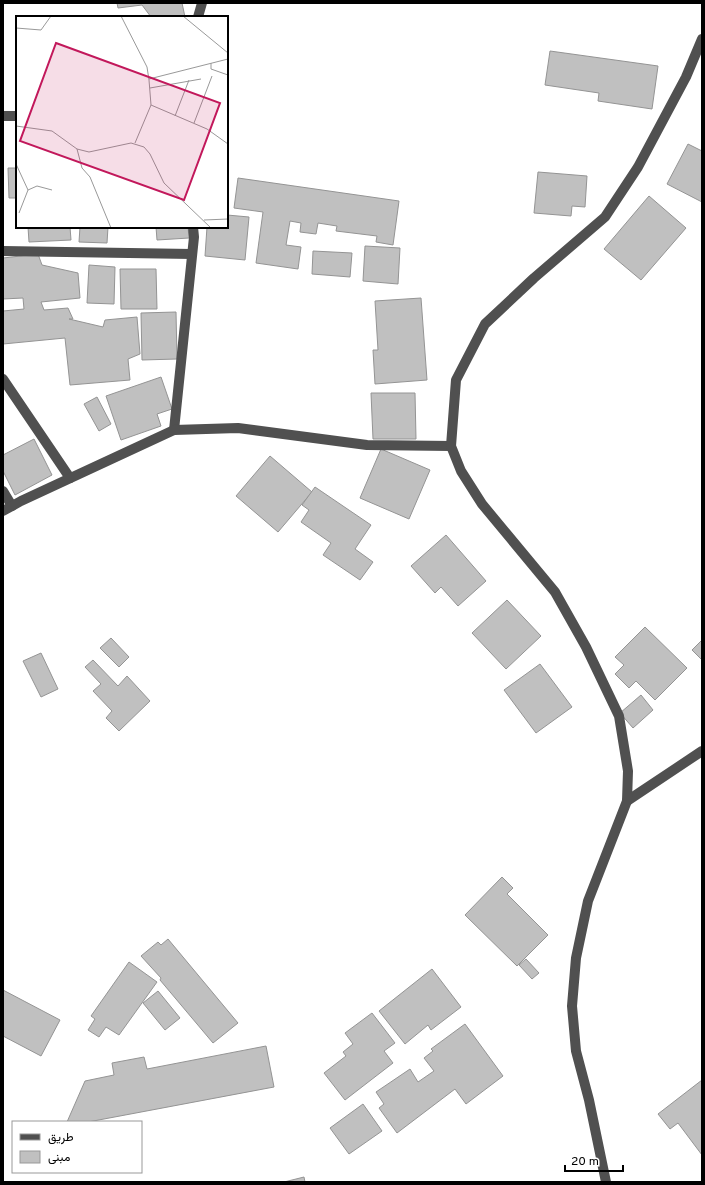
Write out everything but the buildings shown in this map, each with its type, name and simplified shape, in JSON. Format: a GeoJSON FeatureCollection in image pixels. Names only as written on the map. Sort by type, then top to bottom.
{"type":"FeatureCollection","features":[{"type":"Feature","properties":{"kind":"street"},"geometry":{"type":"LineString","coordinates":[[198,16],[202,3]]}},
{"type":"Feature","properties":{"kind":"street"},"geometry":{"type":"LineString","coordinates":[[606,1182],[589,1100],[576,1051],[572,1006],[576,958],[588,901],[627,802],[628,771],[619,716],[592,661],[555,592],[482,504],[461,471],[450,446],[456,380],[485,324],[534,278],[606,217],[638,167],[686,77],[702,39]]}},
{"type":"Feature","properties":{"kind":"street"},"geometry":{"type":"LineString","coordinates":[[3,116],[16,116]]}},
{"type":"Feature","properties":{"kind":"street"},"geometry":{"type":"LineString","coordinates":[[174,430],[192,254],[193,228]]}},
{"type":"Feature","properties":{"kind":"street"},"geometry":{"type":"LineString","coordinates":[[3,251],[192,254]]}},
{"type":"Feature","properties":{"kind":"street"},"geometry":{"type":"LineString","coordinates":[[3,379],[70,478]]}},
{"type":"Feature","properties":{"kind":"street"},"geometry":{"type":"LineString","coordinates":[[3,512],[12,506],[70,478],[174,430],[238,428],[367,445],[450,446]]}},
{"type":"Feature","properties":{"kind":"street"},"geometry":{"type":"LineString","coordinates":[[3,491],[12,506]]}},
{"type":"Feature","properties":{"kind":"street"},"geometry":{"type":"LineString","coordinates":[[627,802],[702,751]]}}]}
